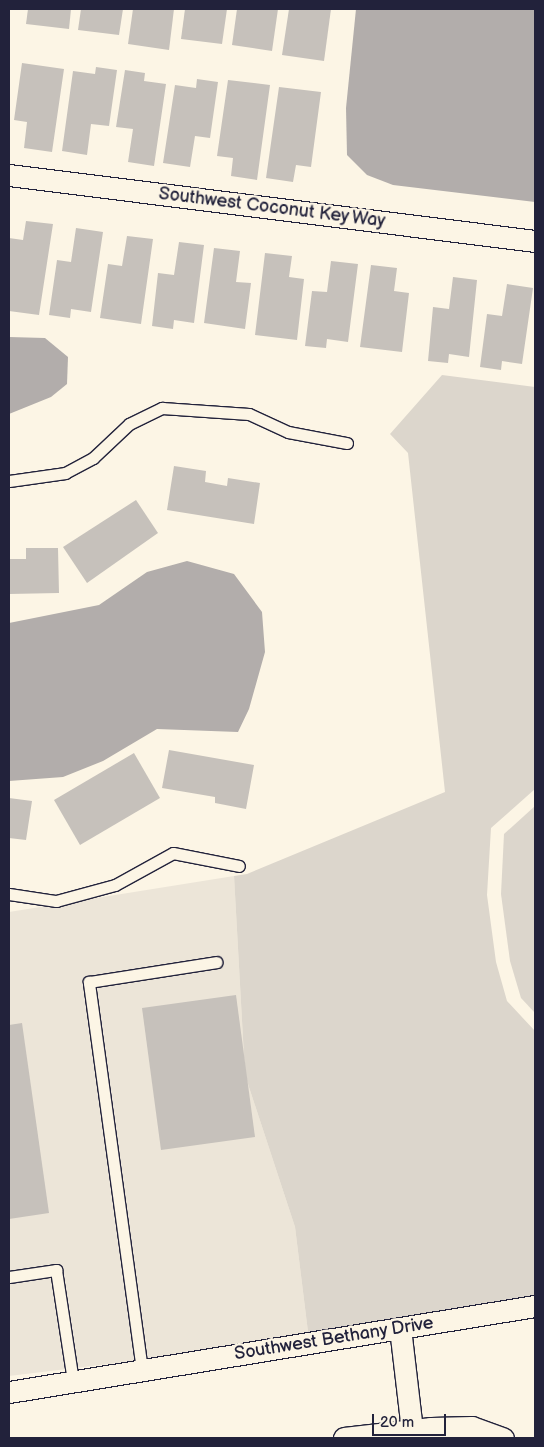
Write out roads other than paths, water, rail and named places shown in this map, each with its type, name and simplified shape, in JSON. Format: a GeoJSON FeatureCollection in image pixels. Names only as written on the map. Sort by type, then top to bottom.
{"type":"FeatureCollection","features":[{"type":"Feature","properties":{"kind":"street","name":"Southwest Coconut Key Way"},"geometry":{"type":"LineString","coordinates":[[9,175],[535,241]]}},
{"type":"Feature","properties":{"kind":"street","name":"Southwest Bethany Drive"},"geometry":{"type":"LineString","coordinates":[[9,1392],[535,1306]]}},
{"type":"Feature","properties":{"kind":"street"},"geometry":{"type":"LineString","coordinates":[[400,1328],[412,1430]]}},
{"type":"Feature","properties":{"kind":"street","name":"Southwest Bethany Drive"},"geometry":{"type":"LineString","coordinates":[[9,1377],[138,1371]]}},
{"type":"Feature","properties":{"kind":"street"},"geometry":{"type":"LineString","coordinates":[[344,1438],[412,1430],[472,1427],[503,1438]]}},
{"type":"Feature","properties":{"kind":"lane"},"geometry":{"type":"LineString","coordinates":[[9,481],[65,472],[93,458],[129,424],[162,408],[249,414],[288,432],[347,443]]}},
{"type":"Feature","properties":{"kind":"lane"},"geometry":{"type":"LineString","coordinates":[[9,894],[56,901],[115,885],[173,853],[239,866]]}},
{"type":"Feature","properties":{"kind":"lane"},"geometry":{"type":"LineString","coordinates":[[138,1371],[89,982],[216,962]]}},
{"type":"Feature","properties":{"kind":"lane"},"geometry":{"type":"LineString","coordinates":[[9,1277],[56,1270],[72,1374]]}}]}
